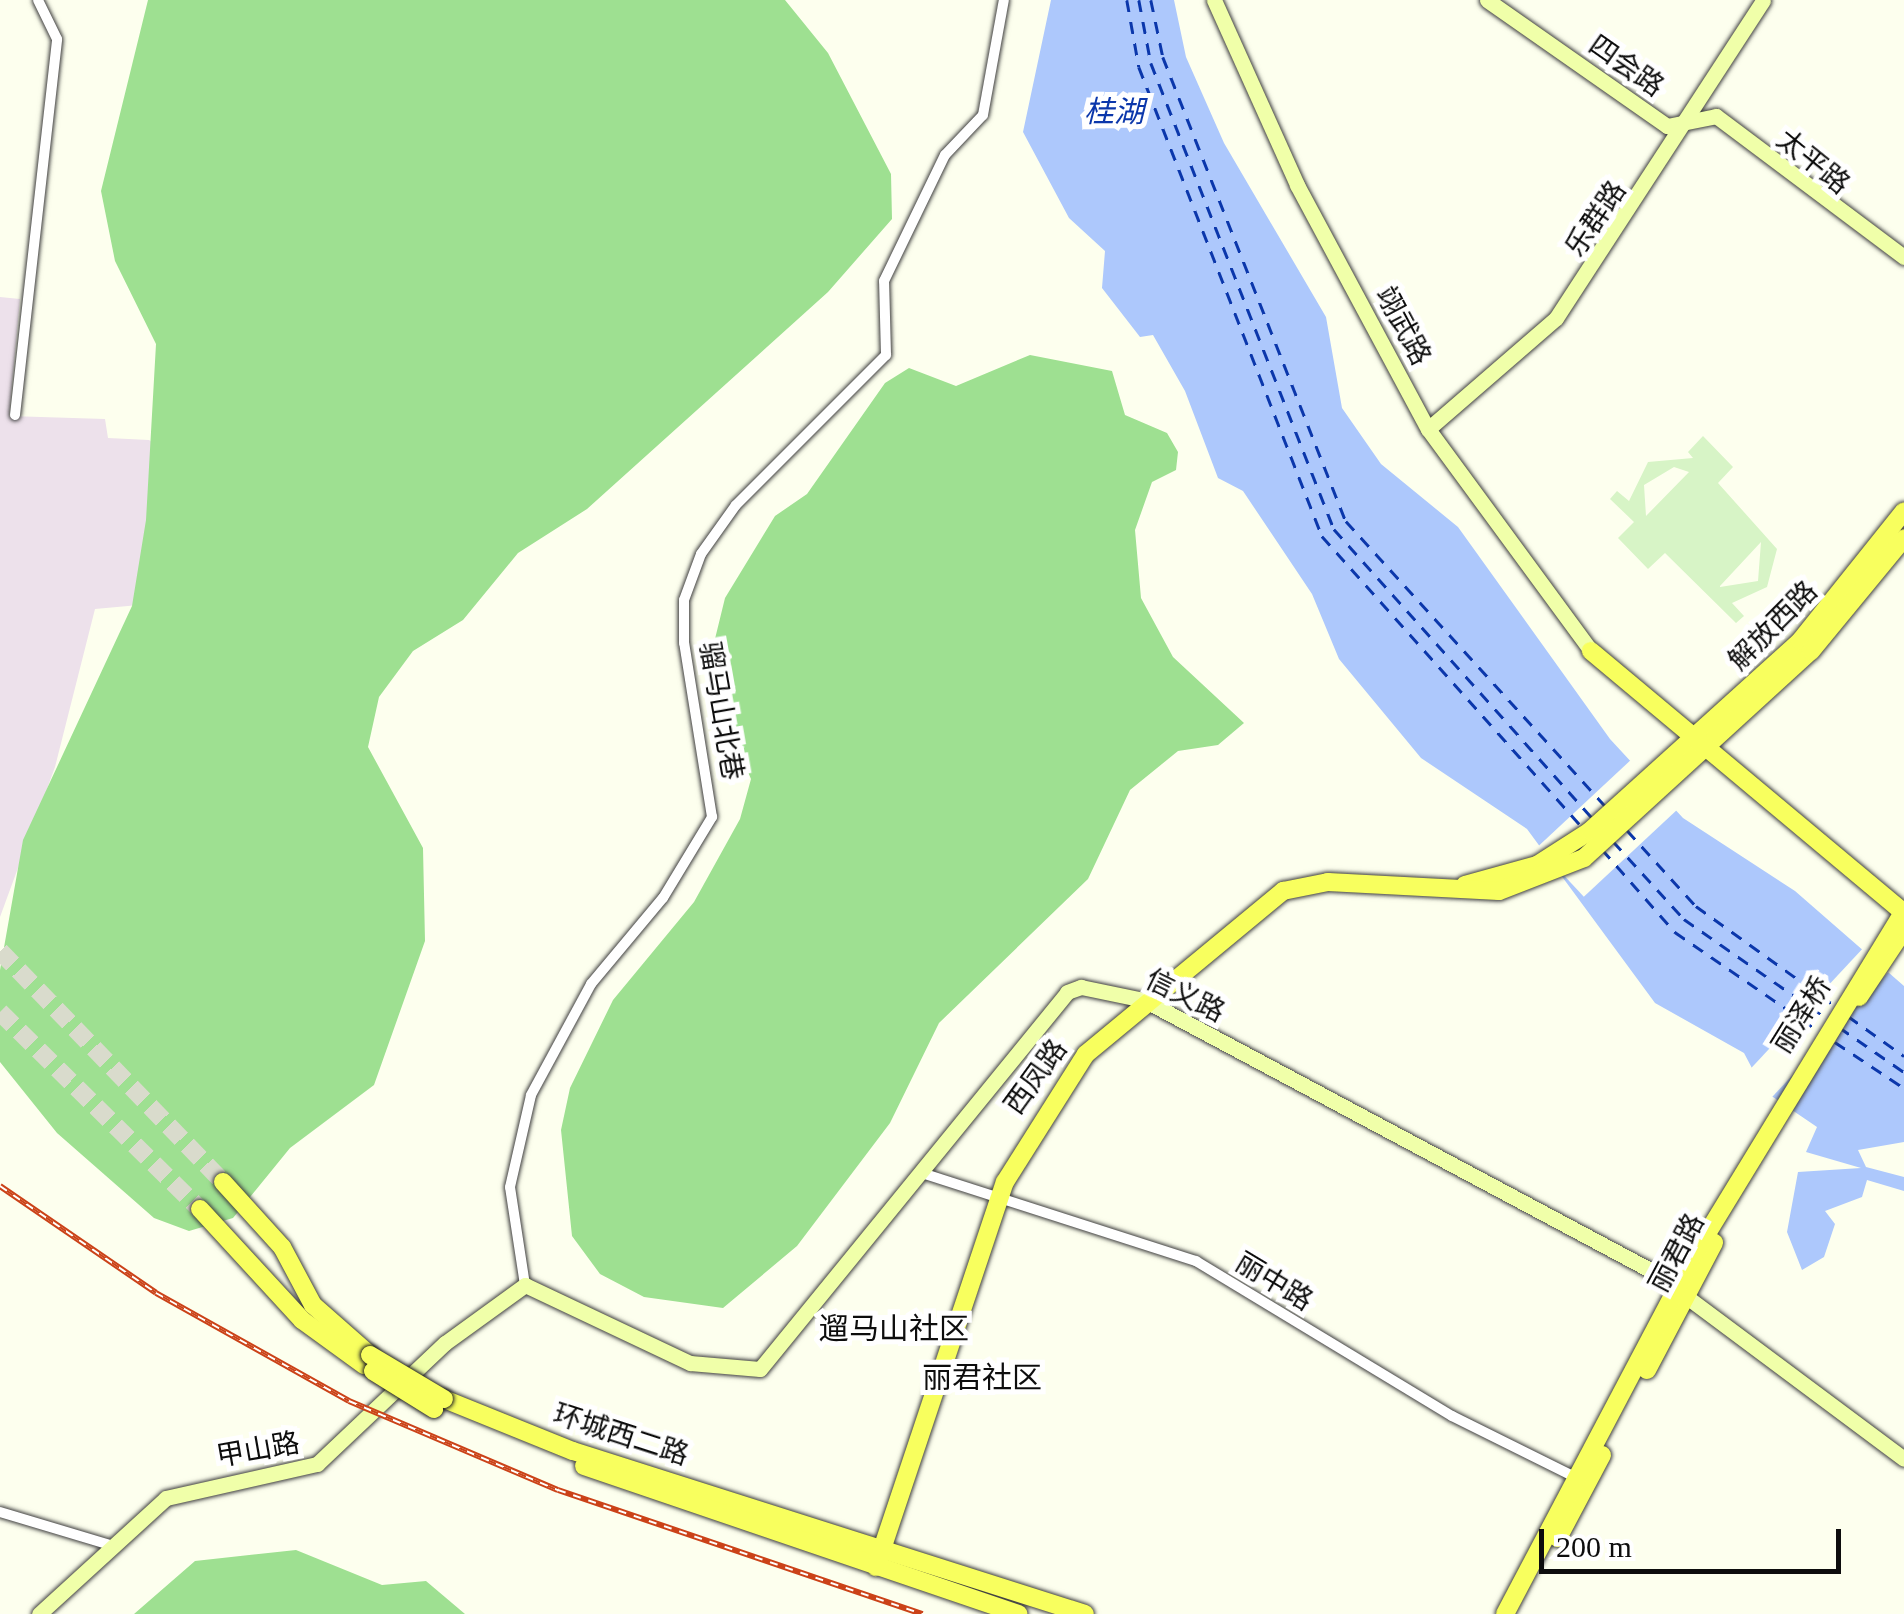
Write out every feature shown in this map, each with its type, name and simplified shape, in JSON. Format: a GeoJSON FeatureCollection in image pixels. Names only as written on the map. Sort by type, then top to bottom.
{"type":"FeatureCollection","features":[{"type":"Feature","properties":{"kind":"main road","name":"解放西路"},"geometry":{"type":"LineString","coordinates":[[1700,747],[1824,616],[1904,512]]}},
{"type":"Feature","properties":{"kind":"main road","name":"解放西路"},"geometry":{"type":"LineString","coordinates":[[1540,873],[1584,858],[1671,772],[1842,619],[1904,538]]}},
{"type":"Feature","properties":{"kind":"main road","name":"翊武路"},"geometry":{"type":"LineString","coordinates":[[1591,651],[1903,918]]}},
{"type":"Feature","properties":{"kind":"main road","name":"西凤路"},"geometry":{"type":"LineString","coordinates":[[876,1567],[998,1202],[1058,1090],[1144,1000],[1283,891],[1328,882],[1465,885],[1540,873]]}},
{"type":"Feature","properties":{"kind":"main road","name":"丽泽桥"},"geometry":{"type":"LineString","coordinates":[[1781,1111],[1903,918]]}},
{"type":"Feature","properties":{"kind":"main road","name":"丽君路"},"geometry":{"type":"LineString","coordinates":[[1505,1614],[1781,1111]]}},
{"type":"Feature","properties":{"kind":"main road","name":"环城西二路"},"geometry":{"type":"LineString","coordinates":[[223,1182],[282,1247],[314,1305],[367,1360]]}},
{"type":"Feature","properties":{"kind":"main road","name":"环城西二路"},"geometry":{"type":"LineString","coordinates":[[200,1209],[302,1320],[439,1404],[876,1567],[1019,1614]]}},
{"type":"Feature","properties":{"kind":"main road","name":"丽君路"},"geometry":{"type":"LineString","coordinates":[[1518,1614],[1682,1290]]}},
{"type":"Feature","properties":{"kind":"main road","name":"环城西二路"},"geometry":{"type":"LineString","coordinates":[[439,1404],[572,1451],[885,1546],[1085,1614]]}},
{"type":"Feature","properties":{"kind":"street"},"geometry":{"type":"LineString","coordinates":[[16,415],[57,39],[38,0]]}},
{"type":"Feature","properties":{"kind":"street","name":"骝马山北巷"},"geometry":{"type":"LineString","coordinates":[[525,1285],[510,1187],[531,1095],[591,984],[663,898],[712,817],[684,600],[701,554],[736,505],[886,354],[884,281],[945,155],[983,115],[1004,0]]}},
{"type":"Feature","properties":{"kind":"street","name":"翊武路"},"geometry":{"type":"LineString","coordinates":[[1214,0],[1297,185],[1428,430],[1591,651]]}},
{"type":"Feature","properties":{"kind":"street","name":"四会路"},"geometry":{"type":"LineString","coordinates":[[1488,0],[1667,126],[1690,121]]}},
{"type":"Feature","properties":{"kind":"street","name":"乐群路"},"geometry":{"type":"LineString","coordinates":[[1428,430],[1556,318],[1690,121],[1763,0]]}},
{"type":"Feature","properties":{"kind":"street","name":"太平路"},"geometry":{"type":"LineString","coordinates":[[1690,121],[1716,116],[1904,257]]}},
{"type":"Feature","properties":{"kind":"street","name":"信义路"},"geometry":{"type":"LineString","coordinates":[[525,1285],[690,1364],[760,1369],[925,1174],[1067,992],[1144,1000],[1682,1290],[1904,1458]]}},
{"type":"Feature","properties":{"kind":"street","name":"丽中路"},"geometry":{"type":"LineString","coordinates":[[925,1174],[998,1202],[1196,1261],[1452,1416],[1578,1478]]}},
{"type":"Feature","properties":{"kind":"street","name":"甲山路"},"geometry":{"type":"LineString","coordinates":[[40,1614],[110,1545],[166,1498],[317,1464],[445,1342],[525,1285]]}},
{"type":"Feature","properties":{"kind":"street"},"geometry":{"type":"LineString","coordinates":[[0,1512],[110,1545]]}},
{"type":"Feature","properties":{"kind":"shaded area"},"geometry":{"type":"Polygon","coordinates":[[[0,297],[20,299],[9,416],[105,419],[108,438],[149,440],[168,453],[150,604],[95,609],[55,767],[0,917],[0,297]]]}},
{"type":"Feature","properties":{"kind":"green space"},"geometry":{"type":"Polygon","coordinates":[[[148,0],[785,0],[828,53],[891,174],[892,219],[828,292],[587,509],[518,553],[463,620],[413,651],[379,697],[368,747],[423,848],[425,941],[374,1085],[290,1148],[233,1218],[189,1231],[154,1218],[57,1133],[0,1062],[0,970],[23,840],[132,606],[146,520],[156,344],[115,261],[101,191],[148,0]]]}},
{"type":"Feature","properties":{"kind":"green space"},"geometry":{"type":"Polygon","coordinates":[[[1030,355],[1112,371],[1125,415],[1167,433],[1178,452],[1176,470],[1152,482],[1135,530],[1141,598],[1173,657],[1244,723],[1218,745],[1178,751],[1130,790],[1088,879],[939,1023],[890,1123],[797,1246],[723,1308],[644,1297],[600,1274],[572,1236],[561,1130],[570,1088],[613,1000],[694,902],[740,819],[751,779],[715,695],[713,647],[725,598],[775,516],[807,494],[885,383],[909,368],[956,386],[1030,355]]]}},
{"type":"Feature","properties":{"kind":"green space"},"geometry":{"type":"Polygon","coordinates":[[[1703,436],[1733,467],[1718,483],[1777,549],[1767,587],[1732,603],[1744,616],[1736,623],[1665,553],[1648,569],[1618,538],[1634,522],[1610,499],[1617,491],[1629,501],[1648,462],[1693,458],[1688,452],[1703,436]],[[1674,467],[1644,485],[1646,516],[1689,472],[1674,467]],[[1761,542],[1720,586],[1720,587],[1758,581],[1761,542]]]}},
{"type":"Feature","properties":{"kind":"green space"},"geometry":{"type":"Polygon","coordinates":[[[296,1550],[382,1585],[426,1581],[465,1614],[134,1614],[195,1561],[296,1550]]]}},
{"type":"Feature","properties":{"kind":"water","name":"桂湖"},"geometry":{"type":"Polygon","coordinates":[[[1051,0],[1174,0],[1186,57],[1224,143],[1326,317],[1342,408],[1381,464],[1458,527],[1610,739],[1683,818],[1795,891],[1904,986],[1904,1142],[1858,1150],[1866,1167],[1904,1177],[1904,1191],[1867,1180],[1862,1197],[1825,1211],[1835,1224],[1824,1257],[1802,1270],[1787,1232],[1798,1172],[1861,1168],[1806,1152],[1817,1127],[1764,1091],[1744,1053],[1655,1003],[1527,829],[1421,758],[1339,659],[1312,594],[1243,491],[1218,478],[1185,391],[1153,335],[1140,337],[1102,288],[1105,251],[1069,218],[1023,132],[1051,0]]]}},
{"type":"Feature","properties":{"kind":"pier"},"geometry":{"type":"Polygon","coordinates":[[[1634,757],[1680,807],[1584,897],[1537,847],[1634,757]]]}},
{"type":"Feature","properties":{"kind":"pier"},"geometry":{"type":"Polygon","coordinates":[[[1866,945],[1892,969],[1766,1103],[1741,1080],[1866,945]]]}},
{"type":"Feature","properties":{"kind":"ferry route"},"geometry":{"type":"LineString","coordinates":[[1127,0],[1139,67],[1322,536],[1583,828]]}},
{"type":"Feature","properties":{"kind":"ferry route"},"geometry":{"type":"LineString","coordinates":[[1139,0],[1151,63],[1334,529],[1594,820]]}},
{"type":"Feature","properties":{"kind":"ferry route"},"geometry":{"type":"LineString","coordinates":[[1151,0],[1163,57],[1346,521],[1605,806]]}},
{"type":"Feature","properties":{"kind":"ferry route"},"geometry":{"type":"LineString","coordinates":[[1627,830],[1696,906],[1838,1008]]}},
{"type":"Feature","properties":{"kind":"ferry route"},"geometry":{"type":"LineString","coordinates":[[1613,841],[1684,919],[1829,1020]]}},
{"type":"Feature","properties":{"kind":"ferry route"},"geometry":{"type":"LineString","coordinates":[[1602,849],[1675,932],[1820,1032]]}},
{"type":"Feature","properties":{"kind":"ferry route"},"geometry":{"type":"LineString","coordinates":[[1848,1016],[1904,1056]]}},
{"type":"Feature","properties":{"kind":"ferry route"},"geometry":{"type":"LineString","coordinates":[[1839,1027],[1904,1072]]}},
{"type":"Feature","properties":{"kind":"ferry route"},"geometry":{"type":"LineString","coordinates":[[1835,1042],[1904,1088]]}},
{"type":"Feature","properties":{"kind":"tunnel"},"geometry":{"type":"LineString","coordinates":[[0,951],[223,1182]]}},
{"type":"Feature","properties":{"kind":"tunnel"},"geometry":{"type":"LineString","coordinates":[[0,1012],[200,1209]]}},
{"type":"Feature","properties":{"kind":"railway"},"geometry":{"type":"LineString","coordinates":[[0,1186],[156,1293],[349,1401],[558,1490],[922,1614]]}},
{"type":"Feature","properties":{"kind":"district","name":"遛马山社区"},"geometry":{"type":"Point","coordinates":[894,1329]}},
{"type":"Feature","properties":{"kind":"district","name":"丽君社区"},"geometry":{"type":"Point","coordinates":[982,1378]}}]}
